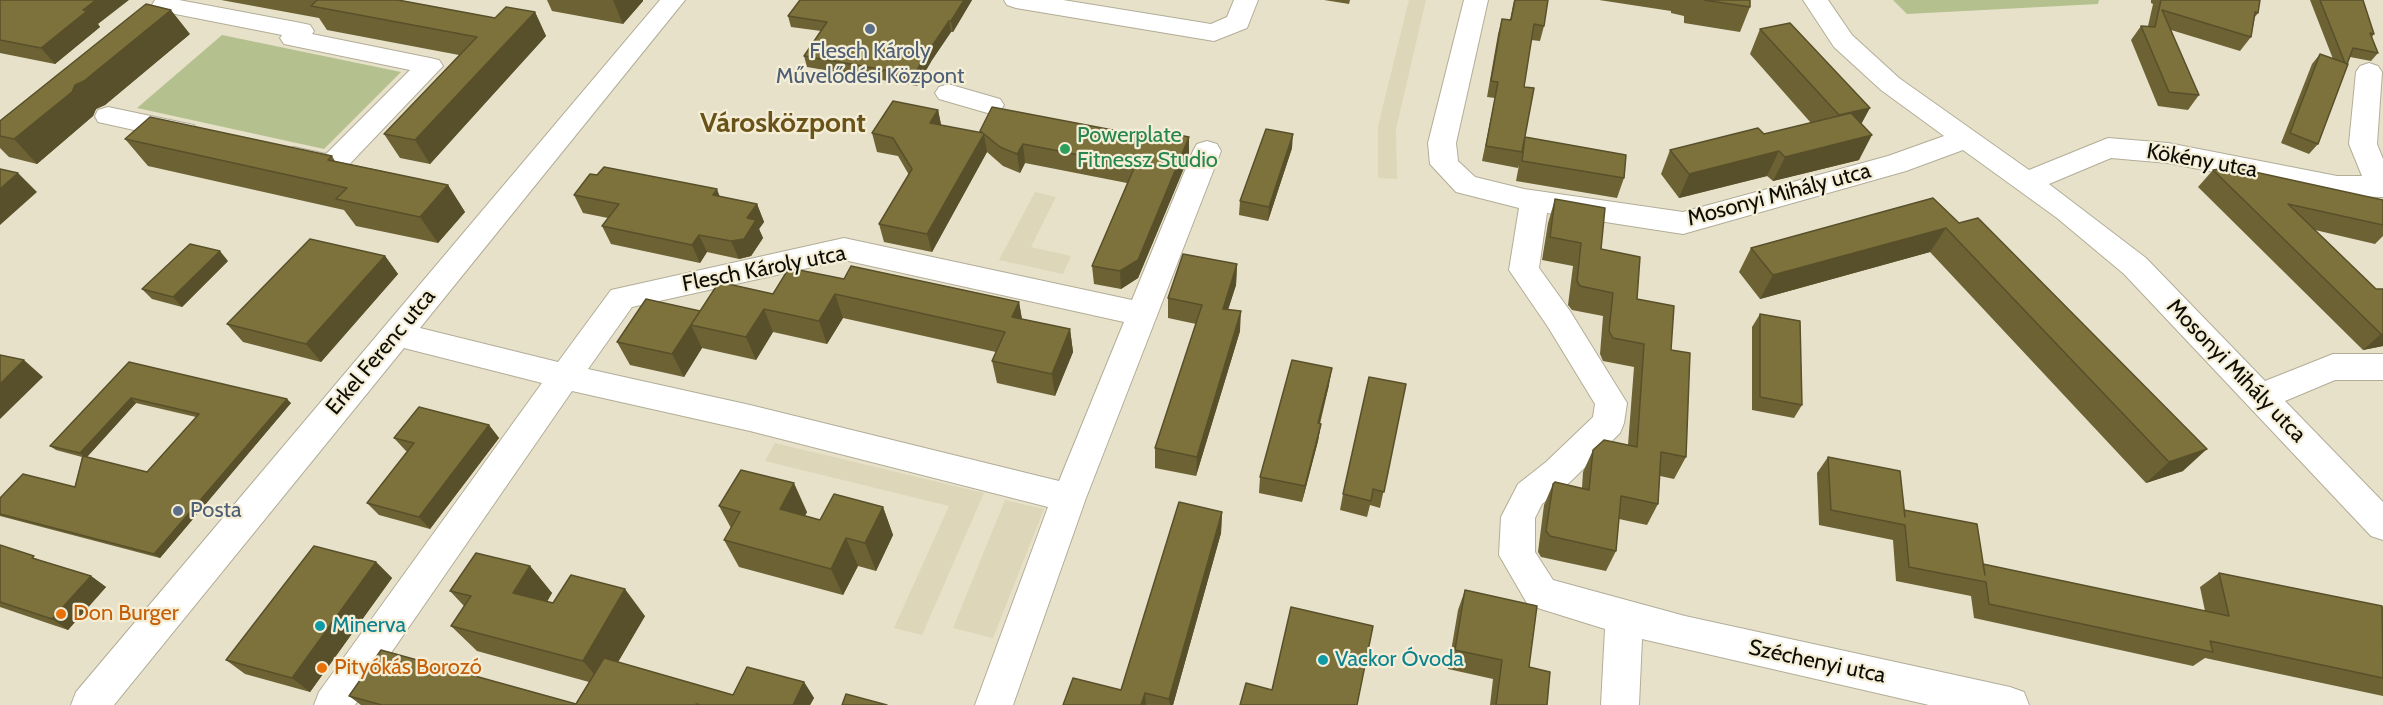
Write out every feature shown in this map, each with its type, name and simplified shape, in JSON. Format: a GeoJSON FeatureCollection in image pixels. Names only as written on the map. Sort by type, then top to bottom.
{"type":"FeatureCollection","features":[{"type":"Feature","properties":{"kind":"street","name":"Erkel Ferenc utca"},"geometry":{"type":"LineString","coordinates":[[90,705],[673,0]]}},
{"type":"Feature","properties":{"kind":"street"},"geometry":{"type":"LineString","coordinates":[[1016,0],[1214,33],[1238,22],[1246,0]]}},
{"type":"Feature","properties":{"kind":"street","name":"Mosonyi Mihály utca"},"geometry":{"type":"LineString","coordinates":[[1476,0],[1442,143],[1444,164],[1466,185],[1534,200],[1683,223],[1896,164],[1965,139]]}},
{"type":"Feature","properties":{"kind":"street","name":"Mosonyi Mihály utca"},"geometry":{"type":"LineString","coordinates":[[1815,0],[1843,41],[1890,84],[2067,211],[2135,266],[2383,525]]}},
{"type":"Feature","properties":{"kind":"street"},"geometry":{"type":"LineString","coordinates":[[160,8],[301,32],[293,38],[430,66],[332,165],[265,150]]}},
{"type":"Feature","properties":{"kind":"street"},"geometry":{"type":"LineString","coordinates":[[2378,60],[2363,144],[2381,187]]}},
{"type":"Feature","properties":{"kind":"street"},"geometry":{"type":"LineString","coordinates":[[948,93],[991,105]]}},
{"type":"Feature","properties":{"kind":"street"},"geometry":{"type":"LineString","coordinates":[[108,116],[209,138]]}},
{"type":"Feature","properties":{"kind":"street","name":"Kökény utca"},"geometry":{"type":"LineString","coordinates":[[2027,182],[2108,148],[2168,153],[2337,186],[2381,187]]}},
{"type":"Feature","properties":{"kind":"street"},"geometry":{"type":"LineString","coordinates":[[993,705],[1069,498],[1207,151]]}},
{"type":"Feature","properties":{"kind":"street","name":"Széchenyi utca"},"geometry":{"type":"LineString","coordinates":[[1534,200],[1524,270],[1559,319],[1611,403],[1608,423],[1558,472],[1530,494],[1518,517],[1517,555],[1541,593],[1624,618],[2010,705]]}},
{"type":"Feature","properties":{"kind":"street","name":"Flesch Károly utca"},"geometry":{"type":"LineString","coordinates":[[333,705],[564,376],[622,298],[844,249],[1142,314]]}},
{"type":"Feature","properties":{"kind":"street"},"geometry":{"type":"LineString","coordinates":[[397,334],[564,376],[750,418],[1069,498]]}},
{"type":"Feature","properties":{"kind":"street"},"geometry":{"type":"LineString","coordinates":[[2260,397],[2333,367],[2383,367]]}},
{"type":"Feature","properties":{"kind":"street"},"geometry":{"type":"LineString","coordinates":[[1620,705],[1624,618]]}},
{"type":"Feature","properties":{"kind":"shaded area"},"geometry":{"type":"Polygon","coordinates":[[[1409,0],[1426,0],[1396,129],[1397,179],[1378,178],[1378,126],[1409,0]]]}},
{"type":"Feature","properties":{"kind":"shaded area"},"geometry":{"type":"Polygon","coordinates":[[[1035,192],[1056,197],[1031,247],[1071,256],[1063,274],[999,260],[1035,192]]]}},
{"type":"Feature","properties":{"kind":"shaded area"},"geometry":{"type":"Polygon","coordinates":[[[775,443],[984,493],[922,635],[894,628],[949,506],[765,461],[775,443]]]}},
{"type":"Feature","properties":{"kind":"shaded area"},"geometry":{"type":"Polygon","coordinates":[[[1005,500],[1044,509],[993,638],[953,628],[1005,500]]]}},
{"type":"Feature","properties":{"kind":"green space"},"geometry":{"type":"Polygon","coordinates":[[[1893,0],[2099,0],[2098,4],[1907,14],[1893,0]]]}},
{"type":"Feature","properties":{"kind":"green space"},"geometry":{"type":"Polygon","coordinates":[[[222,35],[401,72],[324,149],[137,108],[222,35]]]}},
{"type":"Feature","properties":{"kind":"building"},"geometry":{"type":"Polygon","coordinates":[[[0,0],[96,0],[83,10],[87,11],[41,48],[0,40],[0,0]]]}},
{"type":"Feature","properties":{"kind":"building"},"geometry":{"type":"Polygon","coordinates":[[[317,0],[398,0],[495,18],[506,7],[535,12],[415,140],[384,134],[477,37],[311,6],[317,0]]]}},
{"type":"Feature","properties":{"kind":"building","name":"Flesch Károly Művelődési Központ"},"geometry":{"type":"Polygon","coordinates":[[[800,0],[964,0],[914,75],[804,56],[827,22],[788,16],[800,0]]]}},
{"type":"Feature","properties":{"kind":"building"},"geometry":{"type":"Polygon","coordinates":[[[1515,0],[1548,0],[1544,26],[1534,24],[1524,87],[1534,88],[1522,152],[1486,146],[1498,82],[1491,81],[1502,19],[1511,20],[1515,0]]]}},
{"type":"Feature","properties":{"kind":"building"},"geometry":{"type":"Polygon","coordinates":[[[1704,0],[1750,0],[1750,7],[1704,0]]]}},
{"type":"Feature","properties":{"kind":"building"},"geometry":{"type":"Polygon","coordinates":[[[2161,0],[2260,0],[2258,13],[2255,12],[2251,37],[2162,10],[2199,95],[2169,92],[2141,26],[2155,27],[2161,0]]]}},
{"type":"Feature","properties":{"kind":"building"},"geometry":{"type":"Polygon","coordinates":[[[2320,0],[2363,0],[2374,34],[2370,33],[2378,53],[2353,48],[2347,64],[2345,63],[2320,0]]]}},
{"type":"Feature","properties":{"kind":"building"},"geometry":{"type":"Polygon","coordinates":[[[146,4],[171,10],[84,81],[75,85],[72,92],[14,139],[0,136],[0,121],[146,4]]]}},
{"type":"Feature","properties":{"kind":"building"},"geometry":{"type":"Polygon","coordinates":[[[1790,23],[1870,108],[1839,115],[1760,29],[1790,23]]]}},
{"type":"Feature","properties":{"kind":"building"},"geometry":{"type":"Polygon","coordinates":[[[2320,54],[2348,64],[2318,144],[2290,133],[2320,54]]]}},
{"type":"Feature","properties":{"kind":"building"},"geometry":{"type":"Polygon","coordinates":[[[893,101],[938,110],[930,123],[983,133],[980,131],[992,107],[1160,139],[1163,132],[1189,137],[1138,260],[1120,271],[1092,266],[1135,166],[1023,144],[1017,154],[1000,147],[984,134],[927,234],[879,224],[912,169],[893,138],[872,133],[893,101]]]}},
{"type":"Feature","properties":{"kind":"building"},"geometry":{"type":"Polygon","coordinates":[[[1851,113],[1872,135],[1785,157],[1779,151],[1689,174],[1670,150],[1758,128],[1764,134],[1851,113]]]}},
{"type":"Feature","properties":{"kind":"building"},"geometry":{"type":"Polygon","coordinates":[[[150,117],[332,156],[328,160],[448,185],[420,217],[336,199],[347,188],[125,139],[150,117]]]}},
{"type":"Feature","properties":{"kind":"building"},"geometry":{"type":"Polygon","coordinates":[[[1266,129],[1293,134],[1269,207],[1240,201],[1266,129]]]}},
{"type":"Feature","properties":{"kind":"building"},"geometry":{"type":"Polygon","coordinates":[[[1525,137],[1626,155],[1624,178],[1522,161],[1525,137]]]}},
{"type":"Feature","properties":{"kind":"building"},"geometry":{"type":"Polygon","coordinates":[[[604,167],[717,189],[713,195],[757,204],[747,218],[756,220],[744,239],[731,241],[699,235],[692,245],[602,226],[619,204],[574,195],[590,174],[597,175],[604,167]]]}},
{"type":"Feature","properties":{"kind":"building"},"geometry":{"type":"Polygon","coordinates":[[[2232,167],[2383,200],[2383,225],[2288,204],[2376,289],[2383,289],[2383,334],[2213,170],[2232,167]]]}},
{"type":"Feature","properties":{"kind":"building"},"geometry":{"type":"Polygon","coordinates":[[[0,169],[18,173],[0,189],[0,169]]]}},
{"type":"Feature","properties":{"kind":"building"},"geometry":{"type":"Polygon","coordinates":[[[1933,198],[1959,223],[1978,218],[2207,449],[2169,462],[1946,228],[1773,275],[1751,248],[1933,198]]]}},
{"type":"Feature","properties":{"kind":"building"},"geometry":{"type":"Polygon","coordinates":[[[1555,199],[1605,208],[1601,249],[1640,257],[1637,299],[1674,306],[1671,350],[1690,353],[1686,457],[1661,452],[1658,504],[1621,496],[1616,551],[1550,536],[1546,531],[1555,482],[1589,490],[1593,450],[1604,440],[1637,447],[1644,344],[1613,338],[1609,331],[1613,293],[1580,286],[1577,281],[1581,243],[1550,237],[1555,199]]]}},
{"type":"Feature","properties":{"kind":"building"},"geometry":{"type":"Polygon","coordinates":[[[310,239],[385,256],[306,344],[227,324],[310,239]]]}},
{"type":"Feature","properties":{"kind":"building"},"geometry":{"type":"Polygon","coordinates":[[[190,244],[220,251],[173,297],[142,289],[190,244]]]}},
{"type":"Feature","properties":{"kind":"building"},"geometry":{"type":"Polygon","coordinates":[[[1183,254],[1237,264],[1223,309],[1241,311],[1197,457],[1155,448],[1202,305],[1168,298],[1183,254]]]}},
{"type":"Feature","properties":{"kind":"building"},"geometry":{"type":"Polygon","coordinates":[[[851,266],[1019,302],[1012,317],[1070,329],[1052,374],[992,361],[1005,332],[835,294],[819,321],[764,309],[746,337],[691,325],[719,282],[773,294],[789,268],[844,279],[851,266]]]}},
{"type":"Feature","properties":{"kind":"building"},"geometry":{"type":"Polygon","coordinates":[[[646,299],[700,311],[672,354],[617,342],[646,299]]]}},
{"type":"Feature","properties":{"kind":"building"},"geometry":{"type":"Polygon","coordinates":[[[1760,314],[1800,321],[1802,405],[1760,397],[1760,314]]]}},
{"type":"Feature","properties":{"kind":"building"},"geometry":{"type":"Polygon","coordinates":[[[0,355],[24,360],[0,384],[0,355]]]}},
{"type":"Feature","properties":{"kind":"building"},"geometry":{"type":"Polygon","coordinates":[[[1292,360],[1332,368],[1305,486],[1260,477],[1292,360]]]}},
{"type":"Feature","properties":{"kind":"building"},"geometry":{"type":"Polygon","coordinates":[[[129,362],[287,399],[154,554],[0,514],[0,498],[23,474],[75,487],[83,456],[147,472],[199,414],[131,398],[80,453],[50,446],[129,362]]]}},
{"type":"Feature","properties":{"kind":"building"},"geometry":{"type":"Polygon","coordinates":[[[1369,377],[1406,384],[1384,492],[1373,489],[1371,501],[1343,494],[1369,377]]]}},
{"type":"Feature","properties":{"kind":"building"},"geometry":{"type":"Polygon","coordinates":[[[419,407],[489,425],[419,517],[367,503],[414,443],[394,438],[419,407]]]}},
{"type":"Feature","properties":{"kind":"building"},"geometry":{"type":"Polygon","coordinates":[[[1828,457],[1900,471],[1904,510],[1977,524],[1983,564],[2229,616],[2219,573],[2382,606],[2383,678],[2210,641],[2213,652],[1989,604],[1986,582],[1909,567],[1905,525],[1831,510],[1828,457]]]}},
{"type":"Feature","properties":{"kind":"building"},"geometry":{"type":"Polygon","coordinates":[[[741,470],[794,483],[780,509],[820,520],[834,494],[883,507],[865,543],[846,538],[831,569],[724,540],[740,512],[719,506],[741,470]]]}},
{"type":"Feature","properties":{"kind":"building"},"geometry":{"type":"Polygon","coordinates":[[[1179,502],[1222,512],[1169,699],[1145,693],[1141,705],[1063,705],[1073,678],[1121,690],[1179,502]]]}},
{"type":"Feature","properties":{"kind":"building"},"geometry":{"type":"Polygon","coordinates":[[[0,545],[34,556],[32,558],[91,576],[52,619],[0,602],[0,545]]]}},
{"type":"Feature","properties":{"kind":"building"},"geometry":{"type":"Polygon","coordinates":[[[314,546],[376,562],[292,678],[226,660],[314,546]]]}},
{"type":"Feature","properties":{"kind":"building"},"geometry":{"type":"Polygon","coordinates":[[[476,553],[530,566],[513,593],[553,603],[571,575],[625,589],[583,661],[451,626],[471,596],[450,591],[476,553]]]}},
{"type":"Feature","properties":{"kind":"building"},"geometry":{"type":"Polygon","coordinates":[[[1465,590],[1537,606],[1529,667],[1550,672],[1547,705],[1496,705],[1502,660],[1455,650],[1465,590]]]}},
{"type":"Feature","properties":{"kind":"building","name":"Vackor Óvoda"},"geometry":{"type":"Polygon","coordinates":[[[1291,607],[1373,626],[1357,705],[1240,705],[1246,683],[1272,690],[1291,607]]]}},
{"type":"Feature","properties":{"kind":"building"},"geometry":{"type":"Polygon","coordinates":[[[381,650],[576,704],[604,658],[733,695],[747,667],[804,682],[793,705],[382,705],[349,696],[381,650]]]}},
{"type":"Feature","properties":{"kind":"building"},"geometry":{"type":"Polygon","coordinates":[[[846,694],[887,705],[842,705],[846,694]]]}},
{"type":"Feature","properties":{"kind":"place","name":"Flesch Károly Művelődési Központ"},"geometry":{"type":"Point","coordinates":[870,29]}},
{"type":"Feature","properties":{"kind":"place","name":"Powerplate Fitnessz Studio"},"geometry":{"type":"Point","coordinates":[1065,149]}},
{"type":"Feature","properties":{"kind":"place","name":"Posta"},"geometry":{"type":"Point","coordinates":[178,511]}},
{"type":"Feature","properties":{"kind":"place","name":"Don Burger"},"geometry":{"type":"Point","coordinates":[61,614]}},
{"type":"Feature","properties":{"kind":"place","name":"Minerva"},"geometry":{"type":"Point","coordinates":[320,626]}},
{"type":"Feature","properties":{"kind":"place","name":"Vackor Óvoda"},"geometry":{"type":"Point","coordinates":[1323,660]}},
{"type":"Feature","properties":{"kind":"place","name":"Pityókás Borozó"},"geometry":{"type":"Point","coordinates":[322,668]}},
{"type":"Feature","properties":{"kind":"district","name":"Városközpont"},"geometry":{"type":"Point","coordinates":[783,124]}}]}
